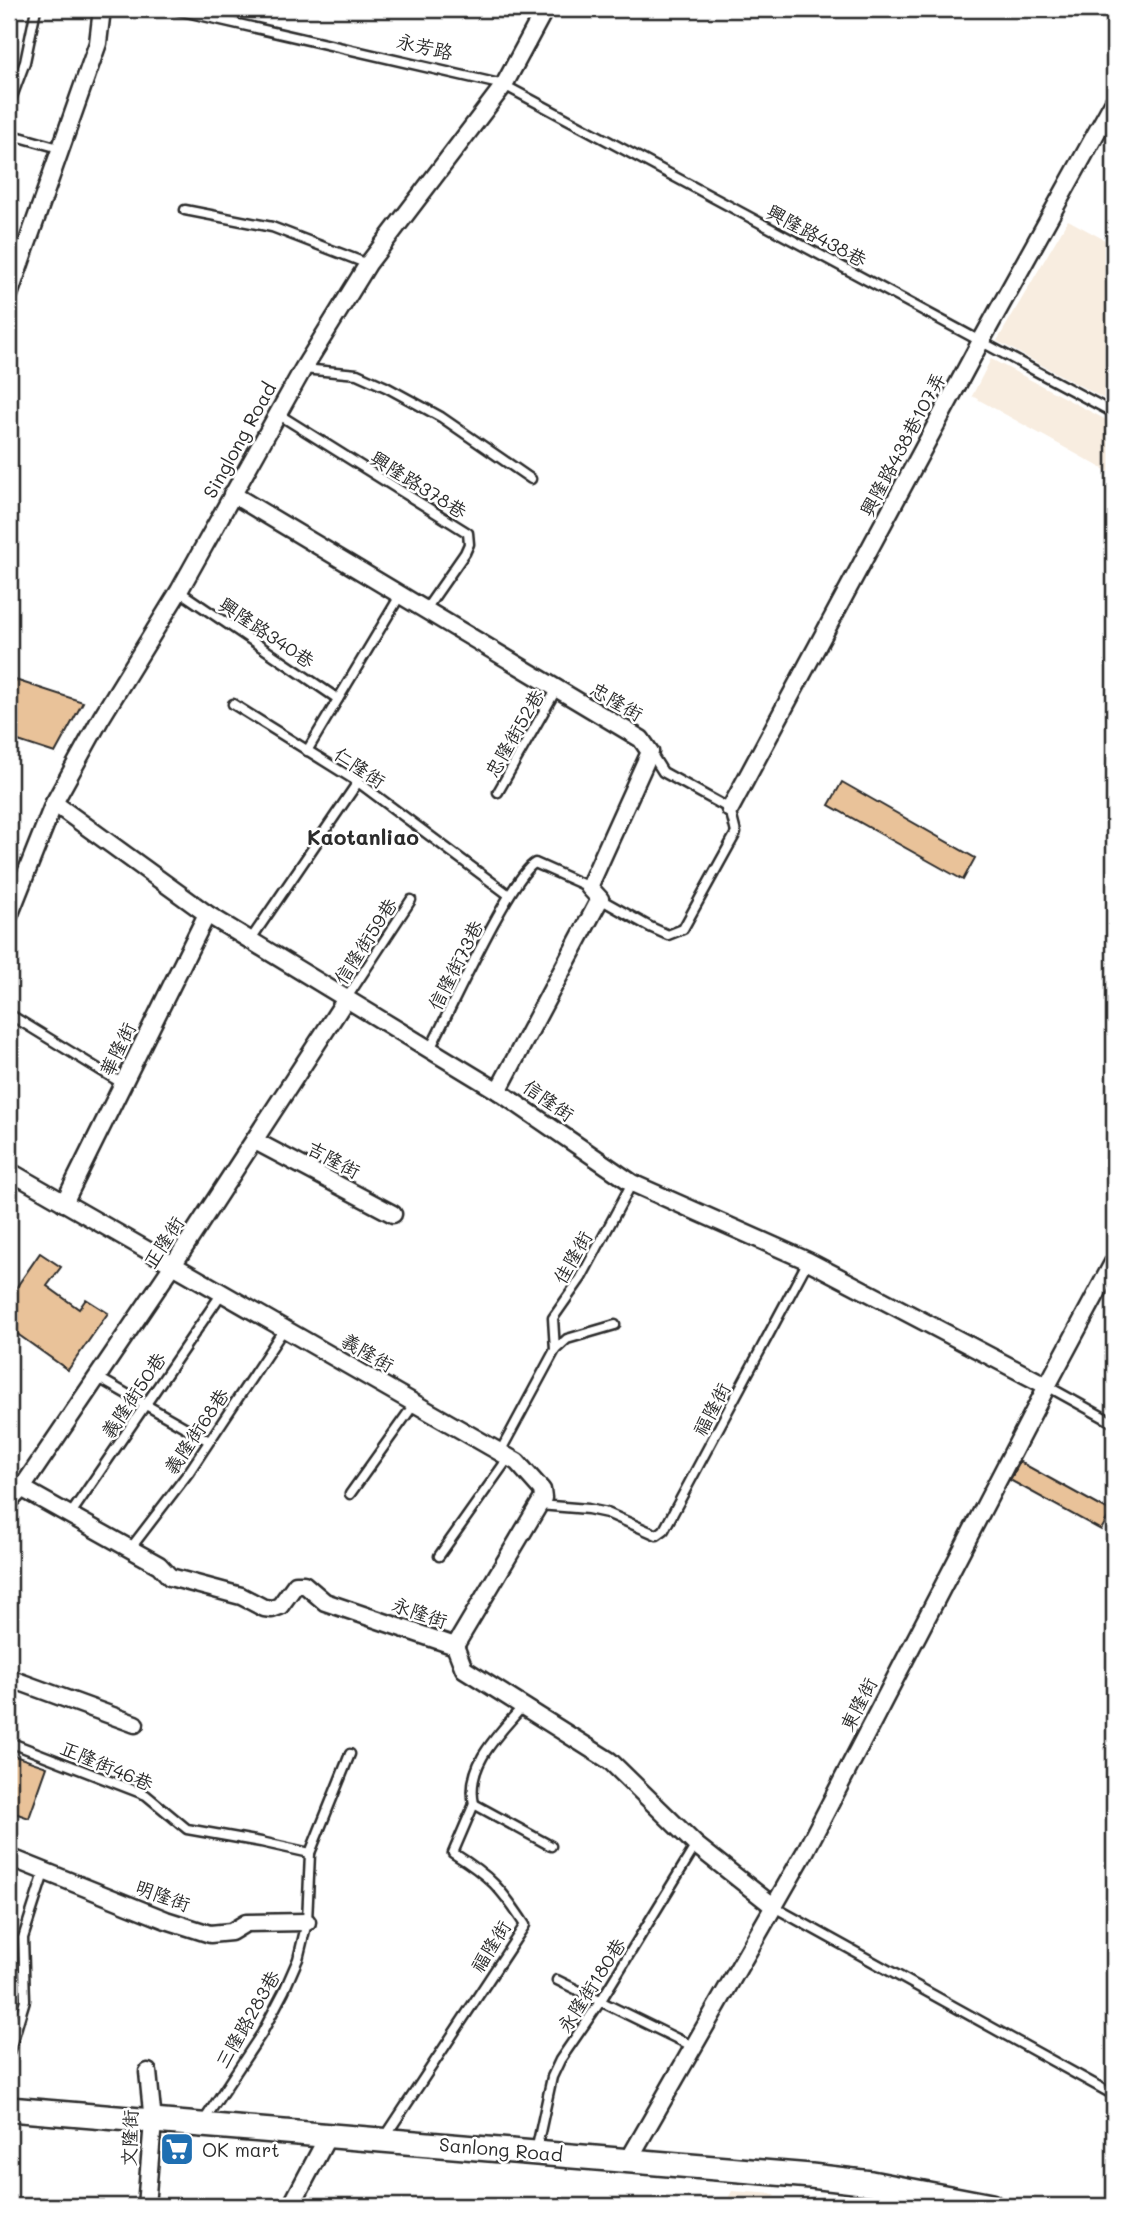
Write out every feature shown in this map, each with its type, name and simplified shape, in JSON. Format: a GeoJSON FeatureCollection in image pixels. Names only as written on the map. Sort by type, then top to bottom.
{"type":"FeatureCollection","features":[{"type":"Feature","properties":{"kind":"street"},"geometry":{"type":"LineString","coordinates":[[10,286],[98,43],[102,9]]}},
{"type":"Feature","properties":{"kind":"street","name":"Singlong Road"},"geometry":{"type":"LineString","coordinates":[[9,916],[54,803],[101,719],[179,591],[303,369],[368,264],[504,85],[545,9]]}},
{"type":"Feature","properties":{"kind":"street","name":"興隆路438巷107弄"},"geometry":{"type":"LineString","coordinates":[[730,808],[981,341],[1114,101]]}},
{"type":"Feature","properties":{"kind":"street","name":"忠隆街"},"geometry":{"type":"LineString","coordinates":[[232,494],[641,739],[650,752]]}},
{"type":"Feature","properties":{"kind":"street"},"geometry":{"type":"LineString","coordinates":[[498,1091],[600,900],[589,887],[650,752]]}},
{"type":"Feature","properties":{"kind":"street","name":"信隆街"},"geometry":{"type":"LineString","coordinates":[[54,803],[207,914],[498,1091],[632,1183],[808,1261],[1047,1386]]}},
{"type":"Feature","properties":{"kind":"street","name":"華隆街"},"geometry":{"type":"LineString","coordinates":[[64,1203],[207,914]]}},
{"type":"Feature","properties":{"kind":"street","name":"正隆街"},"geometry":{"type":"LineString","coordinates":[[9,1502],[15,1485],[97,1377],[346,999]]}},
{"type":"Feature","properties":{"kind":"street","name":"吉隆街"},"geometry":{"type":"LineString","coordinates":[[254,1140],[393,1214]]}},
{"type":"Feature","properties":{"kind":"street","name":"義隆街"},"geometry":{"type":"LineString","coordinates":[[9,1171],[517,1462],[542,1490],[543,1498],[538,1505]]}},
{"type":"Feature","properties":{"kind":"street","name":"東隆街"},"geometry":{"type":"LineString","coordinates":[[628,2161],[811,1840],[1114,1261]]}},
{"type":"Feature","properties":{"kind":"street","name":"永隆街"},"geometry":{"type":"LineString","coordinates":[[15,1485],[159,1565],[170,1577],[241,1596],[264,1608],[272,1609],[279,1606],[296,1584],[304,1584],[325,1602],[455,1646],[464,1669],[610,1761],[696,1845],[773,1906]]}},
{"type":"Feature","properties":{"kind":"street"},"geometry":{"type":"LineString","coordinates":[[455,1646],[538,1505]]}},
{"type":"Feature","properties":{"kind":"street"},"geometry":{"type":"LineString","coordinates":[[9,1678],[135,1724]]}},
{"type":"Feature","properties":{"kind":"street","name":"明隆街"},"geometry":{"type":"LineString","coordinates":[[9,1857],[166,1920],[211,1934],[230,1932],[246,1923],[307,1922]]}},
{"type":"Feature","properties":{"kind":"street","name":"文隆街"},"geometry":{"type":"LineString","coordinates":[[146,2206],[153,2122],[148,2072]]}},
{"type":"Feature","properties":{"kind":"street","name":"Sanlong Road"},"geometry":{"type":"LineString","coordinates":[[9,2109],[536,2151],[859,2182],[991,2206]]}},
{"type":"Feature","properties":{"kind":"street"},"geometry":{"type":"LineString","coordinates":[[291,2206],[328,2136]]}},
{"type":"Feature","properties":{"kind":"lane"},"geometry":{"type":"LineString","coordinates":[[9,105],[25,62],[36,9]]}},
{"type":"Feature","properties":{"kind":"lane","name":"永芳路"},"geometry":{"type":"LineString","coordinates":[[173,9],[504,85]]}},
{"type":"Feature","properties":{"kind":"lane","name":"興隆路438巷"},"geometry":{"type":"LineString","coordinates":[[504,85],[1114,412]]}},
{"type":"Feature","properties":{"kind":"lane"},"geometry":{"type":"LineString","coordinates":[[9,134],[59,148]]}},
{"type":"Feature","properties":{"kind":"lane"},"geometry":{"type":"LineString","coordinates":[[185,210],[272,227],[368,264]]}},
{"type":"Feature","properties":{"kind":"lane"},"geometry":{"type":"LineString","coordinates":[[303,369],[357,374],[386,387],[441,417],[531,479]]}},
{"type":"Feature","properties":{"kind":"lane","name":"興隆路378巷"},"geometry":{"type":"LineString","coordinates":[[278,414],[468,533],[469,544],[465,554],[426,609]]}},
{"type":"Feature","properties":{"kind":"lane","name":"興隆路340巷"},"geometry":{"type":"LineString","coordinates":[[179,591],[338,699]]}},
{"type":"Feature","properties":{"kind":"lane","name":"仁隆街"},"geometry":{"type":"LineString","coordinates":[[401,594],[307,751],[358,782],[509,895]]}},
{"type":"Feature","properties":{"kind":"lane","name":"忠隆街52巷"},"geometry":{"type":"LineString","coordinates":[[498,792],[556,690]]}},
{"type":"Feature","properties":{"kind":"lane"},"geometry":{"type":"LineString","coordinates":[[233,704],[307,751]]}},
{"type":"Feature","properties":{"kind":"lane"},"geometry":{"type":"LineString","coordinates":[[600,900],[668,934],[683,929],[736,833],[730,808],[663,772],[650,752]]}},
{"type":"Feature","properties":{"kind":"lane"},"geometry":{"type":"LineString","coordinates":[[251,939],[358,782]]}},
{"type":"Feature","properties":{"kind":"lane","name":"信隆街73巷"},"geometry":{"type":"LineString","coordinates":[[430,1049],[509,895],[528,866],[535,863],[589,887]]}},
{"type":"Feature","properties":{"kind":"lane","name":"信隆街59巷"},"geometry":{"type":"LineString","coordinates":[[346,999],[411,900]]}},
{"type":"Feature","properties":{"kind":"lane"},"geometry":{"type":"LineString","coordinates":[[9,1014],[123,1084]]}},
{"type":"Feature","properties":{"kind":"lane","name":"佳隆街"},"geometry":{"type":"LineString","coordinates":[[439,1556],[504,1455],[555,1350],[553,1318],[581,1278],[632,1183]]}},
{"type":"Feature","properties":{"kind":"lane","name":"福隆街"},"geometry":{"type":"LineString","coordinates":[[538,1505],[607,1513],[657,1535],[664,1530],[808,1261]]}},
{"type":"Feature","properties":{"kind":"lane","name":"義隆街50巷"},"geometry":{"type":"LineString","coordinates":[[70,1515],[222,1293]]}},
{"type":"Feature","properties":{"kind":"lane"},"geometry":{"type":"LineString","coordinates":[[555,1350],[567,1339],[615,1325]]}},
{"type":"Feature","properties":{"kind":"lane","name":"義隆街68巷"},"geometry":{"type":"LineString","coordinates":[[130,1549],[189,1472],[284,1329]]}},
{"type":"Feature","properties":{"kind":"lane"},"geometry":{"type":"LineString","coordinates":[[97,1377],[209,1441]]}},
{"type":"Feature","properties":{"kind":"lane"},"geometry":{"type":"LineString","coordinates":[[1047,1386],[1114,1423]]}},
{"type":"Feature","properties":{"kind":"lane"},"geometry":{"type":"LineString","coordinates":[[350,1494],[415,1404]]}},
{"type":"Feature","properties":{"kind":"lane","name":"福隆街"},"geometry":{"type":"LineString","coordinates":[[382,2140],[525,1925],[506,1896],[484,1872],[453,1853],[474,1804],[472,1796],[476,1770],[486,1750],[524,1705]]}},
{"type":"Feature","properties":{"kind":"lane","name":"正隆街46巷"},"geometry":{"type":"LineString","coordinates":[[9,1742],[146,1795],[187,1829],[310,1853]]}},
{"type":"Feature","properties":{"kind":"lane","name":"三隆路283巷"},"geometry":{"type":"LineString","coordinates":[[201,2124],[262,2034],[285,1991],[298,1959],[307,1922],[310,1853],[350,1754]]}},
{"type":"Feature","properties":{"kind":"lane"},"geometry":{"type":"LineString","coordinates":[[474,1804],[551,1846]]}},
{"type":"Feature","properties":{"kind":"lane","name":"永隆街180巷"},"geometry":{"type":"LineString","coordinates":[[536,2151],[552,2077],[560,2060],[600,2002],[696,1845]]}},
{"type":"Feature","properties":{"kind":"lane"},"geometry":{"type":"LineString","coordinates":[[9,2053],[26,2000],[23,1938],[44,1870]]}},
{"type":"Feature","properties":{"kind":"lane"},"geometry":{"type":"LineString","coordinates":[[773,1906],[1114,2095]]}},
{"type":"Feature","properties":{"kind":"lane"},"geometry":{"type":"LineString","coordinates":[[557,1980],[694,2047]]}},
{"type":"Feature","properties":{"kind":"shaded area"},"geometry":{"type":"Polygon","coordinates":[[[1068,220],[1114,245],[1114,404],[997,341],[1068,220]]]}},
{"type":"Feature","properties":{"kind":"shaded area"},"geometry":{"type":"Polygon","coordinates":[[[991,359],[1114,424],[1114,475],[972,396],[991,359]]]}},
{"type":"Feature","properties":{"kind":"shaded area"},"geometry":{"type":"Polygon","coordinates":[[[732,2191],[776,2194],[769,2206],[724,2206],[732,2191]]]}},
{"type":"Feature","properties":{"kind":"building"},"geometry":{"type":"Polygon","coordinates":[[[9,678],[83,702],[55,753],[9,738],[9,678]]]}},
{"type":"Feature","properties":{"kind":"building"},"geometry":{"type":"Polygon","coordinates":[[[842,782],[975,858],[963,880],[829,805],[842,782]]]}},
{"type":"Feature","properties":{"kind":"building"},"geometry":{"type":"Polygon","coordinates":[[[40,1253],[61,1267],[47,1286],[79,1309],[86,1299],[108,1313],[68,1370],[9,1328],[9,1298],[40,1253]]]}},
{"type":"Feature","properties":{"kind":"building"},"geometry":{"type":"Polygon","coordinates":[[[1020,1462],[1111,1512],[1101,1530],[1010,1480],[1020,1462]]]}},
{"type":"Feature","properties":{"kind":"building"},"geometry":{"type":"Polygon","coordinates":[[[9,1754],[47,1767],[29,1818],[9,1811],[9,1754]]]}},
{"type":"Feature","properties":{"kind":"place","name":"OK mart"},"geometry":{"type":"Point","coordinates":[177,2149]}},
{"type":"Feature","properties":{"kind":"district","name":"Kaotanliao"},"geometry":{"type":"Point","coordinates":[363,836]}}]}
